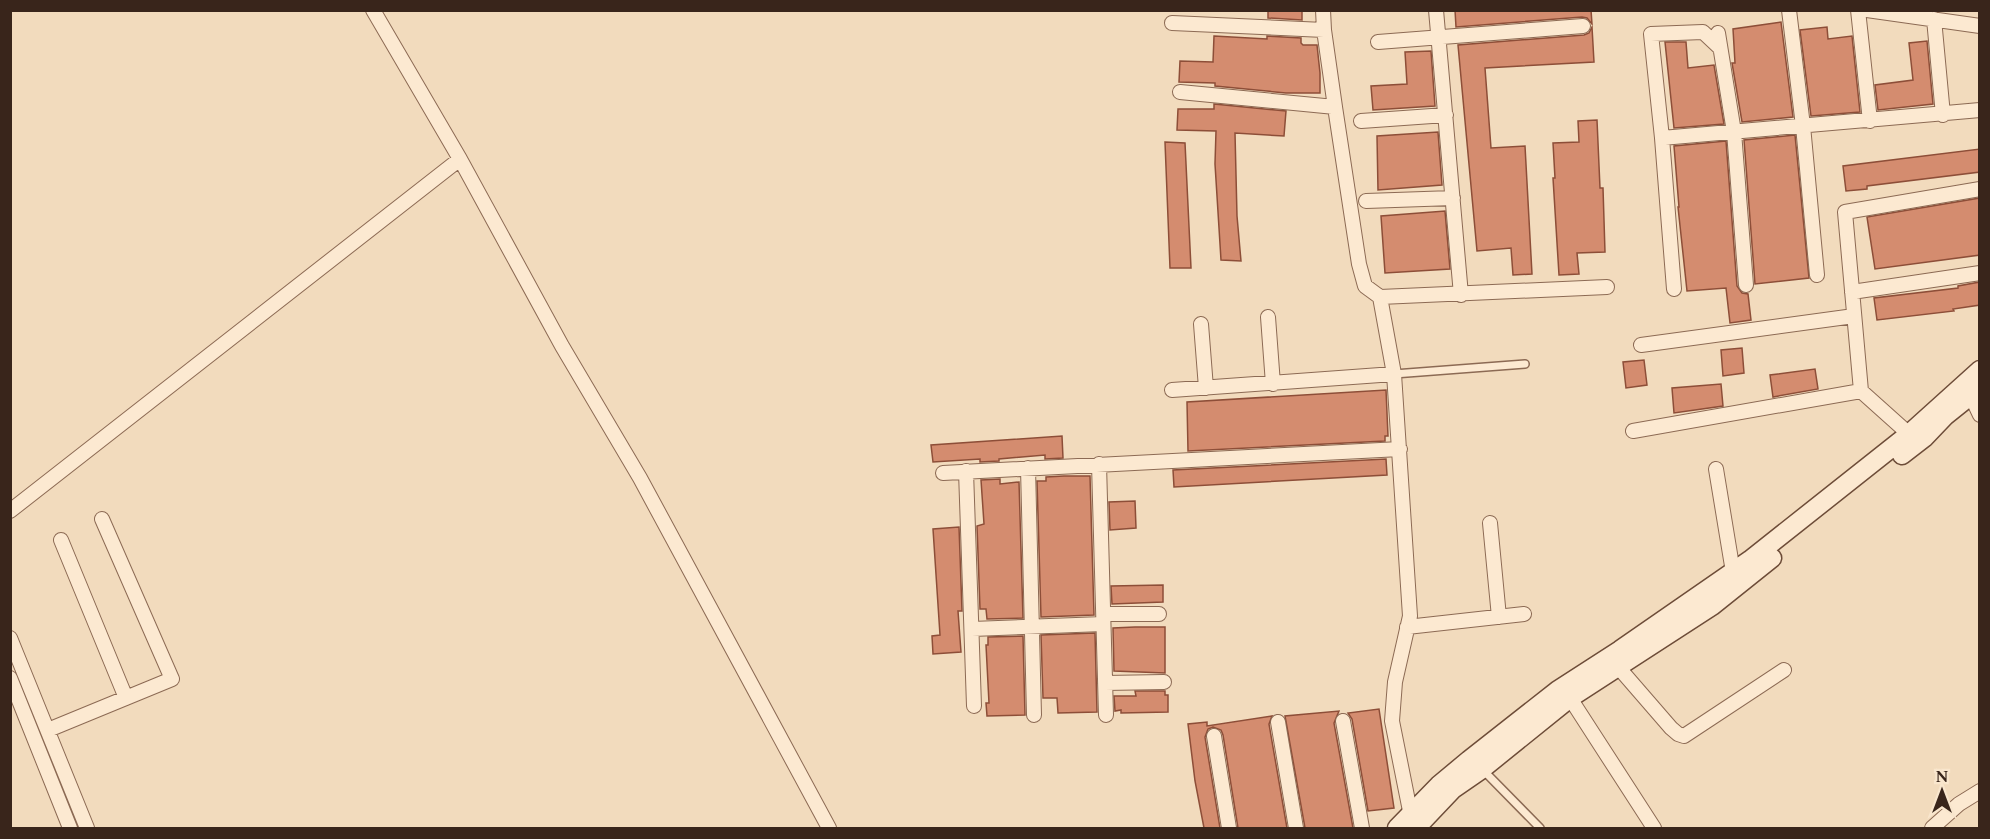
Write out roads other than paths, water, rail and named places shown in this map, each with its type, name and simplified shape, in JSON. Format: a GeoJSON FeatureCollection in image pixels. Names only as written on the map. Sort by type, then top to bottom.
{"type":"FeatureCollection","features":[{"type":"Feature","properties":{"kind":"street"},"geometry":{"type":"LineString","coordinates":[[373,10],[460,159],[562,346],[640,478],[829,828]]}},
{"type":"Feature","properties":{"kind":"street"},"geometry":{"type":"LineString","coordinates":[[1323,10],[1335,107],[1359,264],[1365,286],[1380,297],[1607,287]]}},
{"type":"Feature","properties":{"kind":"street"},"geometry":{"type":"LineString","coordinates":[[1436,10],[1461,295]]}},
{"type":"Feature","properties":{"kind":"street"},"geometry":{"type":"LineString","coordinates":[[1789,10],[1817,275]]}},
{"type":"Feature","properties":{"kind":"street"},"geometry":{"type":"LineString","coordinates":[[1858,10],[1870,121]]}},
{"type":"Feature","properties":{"kind":"street"},"geometry":{"type":"LineString","coordinates":[[1867,10],[1980,26]]}},
{"type":"Feature","properties":{"kind":"street"},"geometry":{"type":"LineString","coordinates":[[1934,19],[1943,115]]}},
{"type":"Feature","properties":{"kind":"street"},"geometry":{"type":"LineString","coordinates":[[1172,23],[1324,30]]}},
{"type":"Feature","properties":{"kind":"street"},"geometry":{"type":"LineString","coordinates":[[1378,42],[1583,26]]}},
{"type":"Feature","properties":{"kind":"street"},"geometry":{"type":"LineString","coordinates":[[1674,289],[1651,34],[1704,32],[1720,48]]}},
{"type":"Feature","properties":{"kind":"street"},"geometry":{"type":"LineString","coordinates":[[1718,33],[1734,132],[1746,285]]}},
{"type":"Feature","properties":{"kind":"street"},"geometry":{"type":"LineString","coordinates":[[1180,92],[1335,107]]}},
{"type":"Feature","properties":{"kind":"street"},"geometry":{"type":"LineString","coordinates":[[1662,138],[1980,110]]}},
{"type":"Feature","properties":{"kind":"street"},"geometry":{"type":"LineString","coordinates":[[1361,121],[1446,115]]}},
{"type":"Feature","properties":{"kind":"street"},"geometry":{"type":"LineString","coordinates":[[10,511],[460,159]]}},
{"type":"Feature","properties":{"kind":"street"},"geometry":{"type":"LineString","coordinates":[[1909,434],[1861,391],[1845,212],[1980,189]]}},
{"type":"Feature","properties":{"kind":"street"},"geometry":{"type":"LineString","coordinates":[[1366,201],[1453,198]]}},
{"type":"Feature","properties":{"kind":"street"},"geometry":{"type":"LineString","coordinates":[[1852,291],[1980,273]]}},
{"type":"Feature","properties":{"kind":"street"},"geometry":{"type":"LineString","coordinates":[[1380,297],[1394,374],[1410,616],[1395,682],[1392,721],[1414,824]]}},
{"type":"Feature","properties":{"kind":"street"},"geometry":{"type":"LineString","coordinates":[[1641,345],[1854,316]]}},
{"type":"Feature","properties":{"kind":"street"},"geometry":{"type":"LineString","coordinates":[[1268,317],[1273,384]]}},
{"type":"Feature","properties":{"kind":"street"},"geometry":{"type":"LineString","coordinates":[[1201,324],[1206,388]]}},
{"type":"Feature","properties":{"kind":"street"},"geometry":{"type":"LineString","coordinates":[[1397,828],[1414,824],[1453,789],[1482,769],[1570,698],[1712,606],[1825,514],[1924,438],[1930,423],[1980,370]]}},
{"type":"Feature","properties":{"kind":"street"},"geometry":{"type":"LineString","coordinates":[[1173,390],[1394,374]]}},
{"type":"Feature","properties":{"kind":"street"},"geometry":{"type":"LineString","coordinates":[[1633,431],[1861,391]]}},
{"type":"Feature","properties":{"kind":"street"},"geometry":{"type":"LineString","coordinates":[[1414,824],[1439,785],[1461,766],[1558,690],[1733,572],[1909,434],[1930,423],[1975,392],[1980,415]]}},
{"type":"Feature","properties":{"kind":"street"},"geometry":{"type":"LineString","coordinates":[[943,473],[1400,449]]}},
{"type":"Feature","properties":{"kind":"street"},"geometry":{"type":"LineString","coordinates":[[1099,464],[1106,715]]}},
{"type":"Feature","properties":{"kind":"street"},"geometry":{"type":"LineString","coordinates":[[1028,468],[1034,715]]}},
{"type":"Feature","properties":{"kind":"street"},"geometry":{"type":"LineString","coordinates":[[1716,469],[1733,572]]}},
{"type":"Feature","properties":{"kind":"street"},"geometry":{"type":"LineString","coordinates":[[966,471],[974,706]]}},
{"type":"Feature","properties":{"kind":"street"},"geometry":{"type":"LineString","coordinates":[[48,730],[171,679],[102,519]]}},
{"type":"Feature","properties":{"kind":"street"},"geometry":{"type":"LineString","coordinates":[[1490,523],[1499,617]]}},
{"type":"Feature","properties":{"kind":"street"},"geometry":{"type":"LineString","coordinates":[[61,540],[126,698]]}},
{"type":"Feature","properties":{"kind":"street"},"geometry":{"type":"LineString","coordinates":[[972,629],[1032,627],[1159,614]]}},
{"type":"Feature","properties":{"kind":"street"},"geometry":{"type":"LineString","coordinates":[[1407,627],[1524,614]]}},
{"type":"Feature","properties":{"kind":"street"},"geometry":{"type":"LineString","coordinates":[[10,638],[87,828]]}},
{"type":"Feature","properties":{"kind":"street"},"geometry":{"type":"LineString","coordinates":[[1619,668],[1671,728],[1684,736],[1784,670]]}},
{"type":"Feature","properties":{"kind":"street"},"geometry":{"type":"LineString","coordinates":[[10,678],[70,828]]}},
{"type":"Feature","properties":{"kind":"street"},"geometry":{"type":"LineString","coordinates":[[1105,683],[1164,682]]}},
{"type":"Feature","properties":{"kind":"street"},"geometry":{"type":"LineString","coordinates":[[1570,698],[1654,828]]}},
{"type":"Feature","properties":{"kind":"street"},"geometry":{"type":"LineString","coordinates":[[1343,721],[1362,828]]}},
{"type":"Feature","properties":{"kind":"street"},"geometry":{"type":"LineString","coordinates":[[1278,722],[1296,828]]}},
{"type":"Feature","properties":{"kind":"street"},"geometry":{"type":"LineString","coordinates":[[1215,736],[1229,828]]}},
{"type":"Feature","properties":{"kind":"street"},"geometry":{"type":"LineString","coordinates":[[1932,828],[1959,804],[1980,791]]}},
{"type":"Feature","properties":{"kind":"lane"},"geometry":{"type":"LineString","coordinates":[[1394,374],[1525,364]]}},
{"type":"Feature","properties":{"kind":"lane"},"geometry":{"type":"LineString","coordinates":[[1482,769],[1539,828]]}}]}
